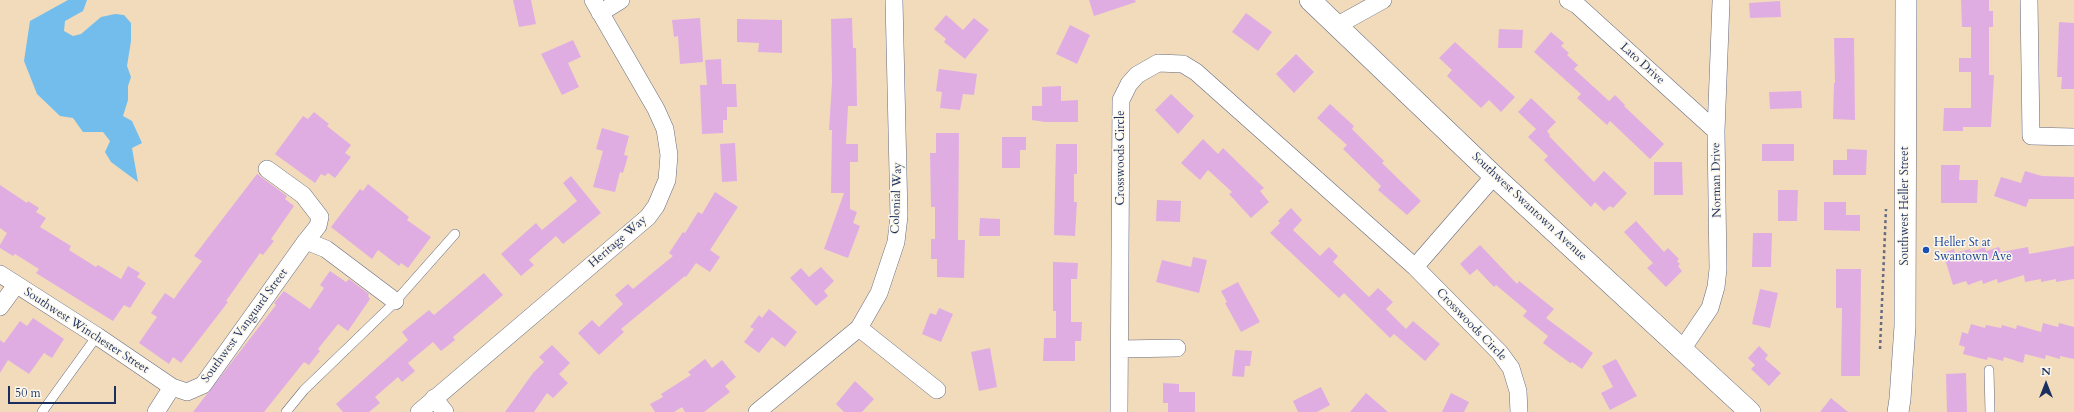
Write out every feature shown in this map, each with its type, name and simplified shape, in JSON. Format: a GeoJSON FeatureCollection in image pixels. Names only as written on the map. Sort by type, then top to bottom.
{"type":"FeatureCollection","features":[{"type":"Feature","properties":{"kind":"street"},"geometry":{"type":"LineString","coordinates":[[596,6],[621,0]]}},
{"type":"Feature","properties":{"kind":"street","name":"Colonial Way"},"geometry":{"type":"LineString","coordinates":[[757,412],[859,328],[879,293],[896,242],[899,216],[894,0]]}},
{"type":"Feature","properties":{"kind":"street","name":"Southwest Swantown Avenue"},"geometry":{"type":"LineString","coordinates":[[1310,0],[1338,25],[1494,176],[1683,348],[1750,412]]}},
{"type":"Feature","properties":{"kind":"street"},"geometry":{"type":"LineString","coordinates":[[1338,25],[1383,0]]}},
{"type":"Feature","properties":{"kind":"street","name":"Lato Drive"},"geometry":{"type":"LineString","coordinates":[[1568,0],[1577,5],[1716,131]]}},
{"type":"Feature","properties":{"kind":"street","name":"Southwest Heller Street"},"geometry":{"type":"LineString","coordinates":[[1898,412],[1905,326],[1906,0]]}},
{"type":"Feature","properties":{"kind":"street"},"geometry":{"type":"LineString","coordinates":[[2029,0],[2032,136],[2074,137]]}},
{"type":"Feature","properties":{"kind":"street","name":"Norman Drive"},"geometry":{"type":"LineString","coordinates":[[1683,348],[1710,308],[1716,287],[1718,269],[1716,131],[1722,2]]}},
{"type":"Feature","properties":{"kind":"street","name":"Heritage Way"},"geometry":{"type":"LineString","coordinates":[[419,412],[648,217],[659,199],[667,180],[669,155],[665,129],[649,97],[596,6]]}},
{"type":"Feature","properties":{"kind":"street","name":"Crosswoods Circle"},"geometry":{"type":"LineString","coordinates":[[1119,412],[1121,100],[1129,84],[1137,75],[1158,63],[1182,64],[1196,72],[1414,268],[1500,353],[1511,368],[1518,391],[1519,412]]}},
{"type":"Feature","properties":{"kind":"street","name":"Southwest Vanguard Street"},"geometry":{"type":"LineString","coordinates":[[172,387],[187,392],[203,385],[318,226],[320,217],[303,196],[267,169]]}},
{"type":"Feature","properties":{"kind":"street"},"geometry":{"type":"LineString","coordinates":[[1414,268],[1494,176]]}},
{"type":"Feature","properties":{"kind":"street"},"geometry":{"type":"LineString","coordinates":[[306,241],[326,250],[395,301]]}},
{"type":"Feature","properties":{"kind":"street","name":"Southwest Winchester Street"},"geometry":{"type":"LineString","coordinates":[[0,274],[97,336],[172,387]]}},
{"type":"Feature","properties":{"kind":"street"},"geometry":{"type":"LineString","coordinates":[[0,307],[16,284]]}},
{"type":"Feature","properties":{"kind":"street"},"geometry":{"type":"LineString","coordinates":[[859,328],[937,390]]}},
{"type":"Feature","properties":{"kind":"street"},"geometry":{"type":"LineString","coordinates":[[1120,349],[1177,348]]}},
{"type":"Feature","properties":{"kind":"street"},"geometry":{"type":"LineString","coordinates":[[156,412],[172,387]]}},
{"type":"Feature","properties":{"kind":"street"},"geometry":{"type":"LineString","coordinates":[[434,398],[445,412]]}},
{"type":"Feature","properties":{"kind":"lane"},"geometry":{"type":"LineString","coordinates":[[286,412],[304,390],[395,301],[455,234]]}},
{"type":"Feature","properties":{"kind":"lane"},"geometry":{"type":"LineString","coordinates":[[42,412],[97,336]]}},
{"type":"Feature","properties":{"kind":"lane"},"geometry":{"type":"LineString","coordinates":[[1989,370],[1990,412]]}},
{"type":"Feature","properties":{"kind":"path"},"geometry":{"type":"LineString","coordinates":[[1880,349],[1886,205]]}},
{"type":"Feature","properties":{"kind":"water"},"geometry":{"type":"Polygon","coordinates":[[[68,0],[87,0],[83,11],[65,21],[64,31],[73,36],[81,34],[101,17],[115,14],[124,15],[131,23],[131,41],[127,66],[131,77],[128,86],[128,100],[123,116],[132,121],[142,143],[132,148],[138,182],[111,162],[105,152],[110,141],[103,132],[83,132],[73,118],[60,116],[37,94],[24,61],[30,21],[68,0]]]}},
{"type":"Feature","properties":{"kind":"building"},"geometry":{"type":"Polygon","coordinates":[[[513,0],[531,0],[536,24],[519,27],[513,0]]]}},
{"type":"Feature","properties":{"kind":"building"},"geometry":{"type":"Polygon","coordinates":[[[1089,0],[1135,0],[1136,2],[1094,16],[1089,0]]]}},
{"type":"Feature","properties":{"kind":"building"},"geometry":{"type":"Polygon","coordinates":[[[1961,0],[1989,0],[1989,11],[1993,11],[1993,27],[1989,27],[1989,75],[1994,75],[1991,127],[1963,127],[1963,131],[1943,131],[1944,108],[1971,108],[1971,72],[1959,72],[1959,58],[1971,58],[1971,27],[1962,27],[1961,0]]]}},
{"type":"Feature","properties":{"kind":"building"},"geometry":{"type":"Polygon","coordinates":[[[1780,1],[1781,17],[1750,18],[1749,3],[1780,1]]]}},
{"type":"Feature","properties":{"kind":"building"},"geometry":{"type":"Polygon","coordinates":[[[1246,13],[1272,32],[1258,51],[1232,32],[1246,13]]]}},
{"type":"Feature","properties":{"kind":"building"},"geometry":{"type":"Polygon","coordinates":[[[946,15],[963,30],[974,18],[989,30],[965,59],[944,42],[946,39],[934,29],[946,15]]]}},
{"type":"Feature","properties":{"kind":"building"},"geometry":{"type":"Polygon","coordinates":[[[700,18],[703,62],[680,64],[678,36],[674,37],[672,20],[700,18]]]}},
{"type":"Feature","properties":{"kind":"building"},"geometry":{"type":"Polygon","coordinates":[[[852,18],[853,48],[856,48],[857,106],[848,106],[846,144],[858,144],[858,162],[850,162],[850,209],[857,212],[853,223],[860,226],[848,258],[824,249],[844,193],[831,193],[832,130],[829,130],[832,83],[831,19],[852,18]]]}},
{"type":"Feature","properties":{"kind":"building"},"geometry":{"type":"Polygon","coordinates":[[[737,19],[782,20],[782,53],[758,52],[759,43],[737,42],[737,19]]]}},
{"type":"Feature","properties":{"kind":"building"},"geometry":{"type":"Polygon","coordinates":[[[2059,22],[2074,23],[2074,89],[2061,89],[2062,77],[2057,77],[2059,22]]]}},
{"type":"Feature","properties":{"kind":"building"},"geometry":{"type":"Polygon","coordinates":[[[1070,25],[1090,35],[1077,64],[1056,54],[1070,25]]]}},
{"type":"Feature","properties":{"kind":"building"},"geometry":{"type":"Polygon","coordinates":[[[1499,29],[1523,30],[1522,48],[1498,48],[1499,29]]]}},
{"type":"Feature","properties":{"kind":"building"},"geometry":{"type":"Polygon","coordinates":[[[1551,32],[1564,43],[1561,46],[1569,53],[1567,55],[1578,65],[1574,69],[1609,101],[1615,95],[1625,105],[1624,106],[1664,144],[1650,159],[1610,121],[1607,125],[1577,98],[1581,94],[1534,52],[1551,32]]]}},
{"type":"Feature","properties":{"kind":"building"},"geometry":{"type":"Polygon","coordinates":[[[1834,38],[1854,38],[1855,120],[1833,119],[1835,83],[1834,38]]]}},
{"type":"Feature","properties":{"kind":"building"},"geometry":{"type":"Polygon","coordinates":[[[573,40],[581,57],[568,63],[579,87],[562,95],[541,54],[573,40]]]}},
{"type":"Feature","properties":{"kind":"building"},"geometry":{"type":"Polygon","coordinates":[[[1455,42],[1515,97],[1501,112],[1489,100],[1481,108],[1447,76],[1452,70],[1439,58],[1455,42]]]}},
{"type":"Feature","properties":{"kind":"building"},"geometry":{"type":"Polygon","coordinates":[[[1296,54],[1314,72],[1294,93],[1276,74],[1296,54]]]}},
{"type":"Feature","properties":{"kind":"building"},"geometry":{"type":"Polygon","coordinates":[[[721,59],[722,84],[736,84],[737,107],[727,107],[727,120],[723,120],[723,133],[702,134],[700,85],[707,85],[705,60],[721,59]]]}},
{"type":"Feature","properties":{"kind":"building"},"geometry":{"type":"Polygon","coordinates":[[[939,69],[977,74],[974,95],[963,94],[960,110],[940,108],[942,92],[936,91],[939,69]]]}},
{"type":"Feature","properties":{"kind":"building"},"geometry":{"type":"Polygon","coordinates":[[[1061,86],[1061,101],[1078,100],[1078,122],[1045,122],[1032,120],[1032,106],[1042,106],[1042,87],[1061,86]]]}},
{"type":"Feature","properties":{"kind":"building"},"geometry":{"type":"Polygon","coordinates":[[[1801,91],[1802,108],[1770,109],[1769,92],[1801,91]]]}},
{"type":"Feature","properties":{"kind":"building"},"geometry":{"type":"Polygon","coordinates":[[[1171,94],[1194,116],[1178,134],[1155,110],[1171,94]]]}},
{"type":"Feature","properties":{"kind":"building"},"geometry":{"type":"Polygon","coordinates":[[[1531,98],[1556,122],[1547,131],[1550,135],[1549,136],[1594,182],[1604,171],[1627,193],[1613,208],[1610,206],[1604,211],[1595,202],[1591,207],[1544,160],[1548,156],[1528,137],[1536,129],[1518,112],[1531,98]]]}},
{"type":"Feature","properties":{"kind":"building"},"geometry":{"type":"Polygon","coordinates":[[[1330,104],[1354,126],[1352,129],[1384,161],[1382,163],[1421,201],[1407,215],[1378,190],[1381,186],[1343,149],[1347,145],[1317,118],[1330,104]]]}},
{"type":"Feature","properties":{"kind":"building"},"geometry":{"type":"Polygon","coordinates":[[[314,112],[329,124],[327,126],[351,145],[345,153],[351,157],[335,178],[328,173],[325,176],[321,174],[315,183],[275,154],[303,116],[308,119],[314,112]]]}},
{"type":"Feature","properties":{"kind":"building"},"geometry":{"type":"Polygon","coordinates":[[[602,128],[629,136],[624,155],[628,156],[623,173],[620,172],[615,192],[593,187],[603,151],[596,149],[602,128]]]}},
{"type":"Feature","properties":{"kind":"building"},"geometry":{"type":"Polygon","coordinates":[[[936,133],[959,133],[958,240],[965,240],[964,278],[937,277],[937,259],[931,259],[931,239],[935,239],[935,207],[931,207],[930,153],[936,153],[936,133]]]}},
{"type":"Feature","properties":{"kind":"building"},"geometry":{"type":"Polygon","coordinates":[[[1002,137],[1026,137],[1026,150],[1020,150],[1020,168],[1002,168],[1002,137]]]}},
{"type":"Feature","properties":{"kind":"building"},"geometry":{"type":"Polygon","coordinates":[[[1203,139],[1218,154],[1223,148],[1264,188],[1260,191],[1269,202],[1251,218],[1229,194],[1232,192],[1208,170],[1200,180],[1181,163],[1203,139]]]}},
{"type":"Feature","properties":{"kind":"building"},"geometry":{"type":"Polygon","coordinates":[[[735,143],[737,181],[722,182],[720,144],[735,143]]]}},
{"type":"Feature","properties":{"kind":"building"},"geometry":{"type":"Polygon","coordinates":[[[1056,144],[1077,144],[1077,174],[1074,174],[1074,202],[1077,202],[1075,236],[1054,235],[1056,144]]]}},
{"type":"Feature","properties":{"kind":"building"},"geometry":{"type":"Polygon","coordinates":[[[1762,144],[1794,144],[1794,161],[1762,161],[1762,144]]]}},
{"type":"Feature","properties":{"kind":"building"},"geometry":{"type":"Polygon","coordinates":[[[1847,149],[1867,150],[1866,175],[1833,175],[1833,160],[1847,160],[1847,149]]]}},
{"type":"Feature","properties":{"kind":"building"},"geometry":{"type":"Polygon","coordinates":[[[1654,162],[1682,162],[1683,195],[1654,195],[1654,162]]]}},
{"type":"Feature","properties":{"kind":"building"},"geometry":{"type":"Polygon","coordinates":[[[1941,165],[1960,165],[1959,180],[1978,180],[1977,203],[1941,203],[1941,165]]]}},
{"type":"Feature","properties":{"kind":"building"},"geometry":{"type":"Polygon","coordinates":[[[2025,171],[2042,176],[2074,177],[2074,199],[2029,199],[2026,207],[1994,196],[2001,177],[2021,183],[2025,171]]]}},
{"type":"Feature","properties":{"kind":"building"},"geometry":{"type":"Polygon","coordinates":[[[257,174],[287,196],[285,199],[294,206],[271,239],[274,241],[263,255],[260,253],[226,301],[228,302],[181,363],[173,357],[169,364],[139,343],[157,317],[151,313],[165,293],[174,299],[202,261],[194,256],[257,174]]]}},
{"type":"Feature","properties":{"kind":"building"},"geometry":{"type":"Polygon","coordinates":[[[571,176],[601,213],[563,244],[556,236],[529,260],[534,265],[521,276],[501,254],[536,223],[542,230],[577,201],[563,183],[571,176]]]}},
{"type":"Feature","properties":{"kind":"building"},"geometry":{"type":"Polygon","coordinates":[[[368,184],[409,217],[407,220],[431,237],[408,268],[401,263],[399,266],[378,250],[372,259],[331,227],[360,189],[363,191],[368,184]]]}},
{"type":"Feature","properties":{"kind":"building"},"geometry":{"type":"Polygon","coordinates":[[[0,185],[27,203],[28,201],[39,208],[36,212],[46,218],[40,227],[71,246],[69,250],[96,267],[98,265],[121,279],[128,266],[140,273],[137,277],[146,283],[130,308],[124,305],[113,321],[36,273],[39,269],[15,254],[13,256],[0,248],[0,245],[7,233],[0,228],[0,185]]]}},
{"type":"Feature","properties":{"kind":"building"},"geometry":{"type":"Polygon","coordinates":[[[1778,190],[1798,190],[1797,221],[1778,221],[1778,190]]]}},
{"type":"Feature","properties":{"kind":"building"},"geometry":{"type":"Polygon","coordinates":[[[715,192],[738,207],[710,250],[720,257],[710,272],[696,263],[686,277],[685,276],[621,329],[624,332],[599,355],[578,333],[592,320],[599,327],[623,304],[615,295],[628,284],[633,289],[673,256],[669,253],[683,232],[685,233],[698,212],[702,214],[715,192]]]}},
{"type":"Feature","properties":{"kind":"building"},"geometry":{"type":"Polygon","coordinates":[[[1157,200],[1181,201],[1180,222],[1156,221],[1157,200]]]}},
{"type":"Feature","properties":{"kind":"building"},"geometry":{"type":"Polygon","coordinates":[[[1824,202],[1846,202],[1846,215],[1860,215],[1860,231],[1824,230],[1824,202]]]}},
{"type":"Feature","properties":{"kind":"building"},"geometry":{"type":"Polygon","coordinates":[[[1291,208],[1302,220],[1293,230],[1320,256],[1329,247],[1338,256],[1333,262],[1369,297],[1378,288],[1393,302],[1386,309],[1406,329],[1413,321],[1440,344],[1425,361],[1394,334],[1390,338],[1344,293],[1339,298],[1270,233],[1280,223],[1278,221],[1291,208]]]}},
{"type":"Feature","properties":{"kind":"building"},"geometry":{"type":"Polygon","coordinates":[[[980,218],[1000,219],[1000,236],[979,236],[980,218]]]}},
{"type":"Feature","properties":{"kind":"building"},"geometry":{"type":"Polygon","coordinates":[[[1636,221],[1664,252],[1668,248],[1679,259],[1677,261],[1680,264],[1678,266],[1682,271],[1666,287],[1647,268],[1653,263],[1624,232],[1636,221]]]}},
{"type":"Feature","properties":{"kind":"building"},"geometry":{"type":"Polygon","coordinates":[[[1753,233],[1772,233],[1771,267],[1752,267],[1753,233]]]}},
{"type":"Feature","properties":{"kind":"building"},"geometry":{"type":"Polygon","coordinates":[[[1480,245],[1517,284],[1519,281],[1554,309],[1546,318],[1593,353],[1582,369],[1572,362],[1570,363],[1543,343],[1548,336],[1523,316],[1527,311],[1496,285],[1494,287],[1477,269],[1470,275],[1460,264],[1480,245]]]}},
{"type":"Feature","properties":{"kind":"building"},"geometry":{"type":"Polygon","coordinates":[[[2074,246],[2074,279],[2056,282],[2056,279],[2041,282],[2041,279],[2025,282],[2024,275],[1998,283],[1997,279],[1983,284],[1982,280],[1968,285],[1966,281],[1953,285],[1943,253],[1954,249],[1955,253],[1970,249],[1971,252],[1985,247],[1986,251],[1999,247],[2001,252],[2028,247],[2029,254],[2074,246]]]}},
{"type":"Feature","properties":{"kind":"building"},"geometry":{"type":"Polygon","coordinates":[[[1193,257],[1207,260],[1199,293],[1156,282],[1162,260],[1191,267],[1193,257]]]}},
{"type":"Feature","properties":{"kind":"building"},"geometry":{"type":"Polygon","coordinates":[[[1053,262],[1078,263],[1077,279],[1071,279],[1071,322],[1082,322],[1081,341],[1075,341],[1075,361],[1043,361],[1044,338],[1056,338],[1056,311],[1053,311],[1053,262]]]}},
{"type":"Feature","properties":{"kind":"building"},"geometry":{"type":"Polygon","coordinates":[[[821,267],[834,281],[824,291],[828,296],[816,306],[790,278],[801,268],[809,277],[821,267]]]}},
{"type":"Feature","properties":{"kind":"building"},"geometry":{"type":"Polygon","coordinates":[[[1836,269],[1861,269],[1860,376],[1841,376],[1842,308],[1836,308],[1836,269]]]}},
{"type":"Feature","properties":{"kind":"building"},"geometry":{"type":"Polygon","coordinates":[[[330,271],[346,282],[349,279],[369,294],[368,296],[370,299],[348,331],[338,324],[318,349],[320,351],[309,365],[304,362],[264,412],[193,412],[276,305],[274,303],[284,291],[310,309],[324,288],[320,285],[330,271]]]}},
{"type":"Feature","properties":{"kind":"building"},"geometry":{"type":"Polygon","coordinates":[[[484,273],[503,295],[453,337],[455,340],[441,351],[433,342],[408,363],[415,371],[402,382],[398,377],[375,397],[380,403],[369,412],[343,412],[336,404],[408,340],[402,332],[429,310],[434,315],[484,273]]]}},
{"type":"Feature","properties":{"kind":"building"},"geometry":{"type":"Polygon","coordinates":[[[1238,282],[1260,322],[1241,332],[1225,303],[1227,302],[1221,291],[1238,282]]]}},
{"type":"Feature","properties":{"kind":"building"},"geometry":{"type":"Polygon","coordinates":[[[1760,289],[1778,293],[1770,328],[1752,324],[1760,289]]]}},
{"type":"Feature","properties":{"kind":"building"},"geometry":{"type":"Polygon","coordinates":[[[939,308],[953,314],[941,342],[922,334],[930,313],[936,315],[939,308]]]}},
{"type":"Feature","properties":{"kind":"building"},"geometry":{"type":"Polygon","coordinates":[[[769,309],[797,332],[785,347],[772,337],[759,353],[744,342],[754,329],[750,327],[759,315],[762,318],[769,309]]]}},
{"type":"Feature","properties":{"kind":"building"},"geometry":{"type":"Polygon","coordinates":[[[33,318],[64,339],[52,358],[44,353],[29,374],[8,360],[0,373],[0,340],[4,343],[20,321],[27,326],[33,318]]]}},
{"type":"Feature","properties":{"kind":"building"},"geometry":{"type":"Polygon","coordinates":[[[2043,323],[2058,327],[2059,323],[2074,327],[2074,359],[2060,356],[2060,359],[2046,355],[2045,359],[2025,354],[2023,363],[2004,357],[2003,361],[1988,357],[1987,360],[1963,354],[1965,347],[1959,345],[1962,332],[1968,334],[1971,324],[1985,328],[1986,325],[2001,328],[2002,325],[2016,329],[2017,325],[2041,332],[2043,323]]]}},
{"type":"Feature","properties":{"kind":"building"},"geometry":{"type":"Polygon","coordinates":[[[552,345],[570,363],[559,374],[568,383],[553,398],[547,393],[534,412],[505,412],[533,373],[544,362],[539,357],[552,345]]]}},
{"type":"Feature","properties":{"kind":"building"},"geometry":{"type":"Polygon","coordinates":[[[1759,346],[1768,355],[1765,359],[1781,373],[1769,386],[1751,369],[1755,365],[1748,358],[1759,346]]]}},
{"type":"Feature","properties":{"kind":"building"},"geometry":{"type":"Polygon","coordinates":[[[990,348],[997,387],[979,391],[971,352],[990,348]]]}},
{"type":"Feature","properties":{"kind":"building"},"geometry":{"type":"Polygon","coordinates":[[[1235,350],[1252,351],[1250,366],[1245,366],[1244,377],[1232,376],[1235,350]]]}},
{"type":"Feature","properties":{"kind":"building"},"geometry":{"type":"Polygon","coordinates":[[[705,359],[712,368],[722,360],[736,377],[725,386],[730,392],[704,412],[685,412],[682,407],[674,412],[655,412],[650,404],[663,397],[661,394],[691,375],[688,372],[705,359]]]}},
{"type":"Feature","properties":{"kind":"building"},"geometry":{"type":"Polygon","coordinates":[[[1616,359],[1637,396],[1610,410],[1601,393],[1613,387],[1602,366],[1616,359]]]}},
{"type":"Feature","properties":{"kind":"building"},"geometry":{"type":"Polygon","coordinates":[[[1966,373],[1967,412],[1947,412],[1946,374],[1966,373]]]}},
{"type":"Feature","properties":{"kind":"building"},"geometry":{"type":"Polygon","coordinates":[[[855,381],[874,399],[862,412],[844,412],[836,404],[855,381]]]}},
{"type":"Feature","properties":{"kind":"building"},"geometry":{"type":"Polygon","coordinates":[[[1163,383],[1179,384],[1179,392],[1195,392],[1195,412],[1168,412],[1168,403],[1163,403],[1163,383]]]}},
{"type":"Feature","properties":{"kind":"building"},"geometry":{"type":"Polygon","coordinates":[[[1321,387],[1330,405],[1317,412],[1298,412],[1293,401],[1321,387]]]}},
{"type":"Feature","properties":{"kind":"building"},"geometry":{"type":"Polygon","coordinates":[[[1366,393],[1388,412],[1350,412],[1366,393]]]}},
{"type":"Feature","properties":{"kind":"building"},"geometry":{"type":"Polygon","coordinates":[[[1451,393],[1469,402],[1464,412],[1442,412],[1451,393]]]}},
{"type":"Feature","properties":{"kind":"building"},"geometry":{"type":"Polygon","coordinates":[[[1831,398],[1848,412],[1820,412],[1831,398]]]}},
{"type":"Feature","properties":{"kind":"place","name":"Heller St at Swantown Ave"},"geometry":{"type":"Point","coordinates":[1926,250]}}]}
